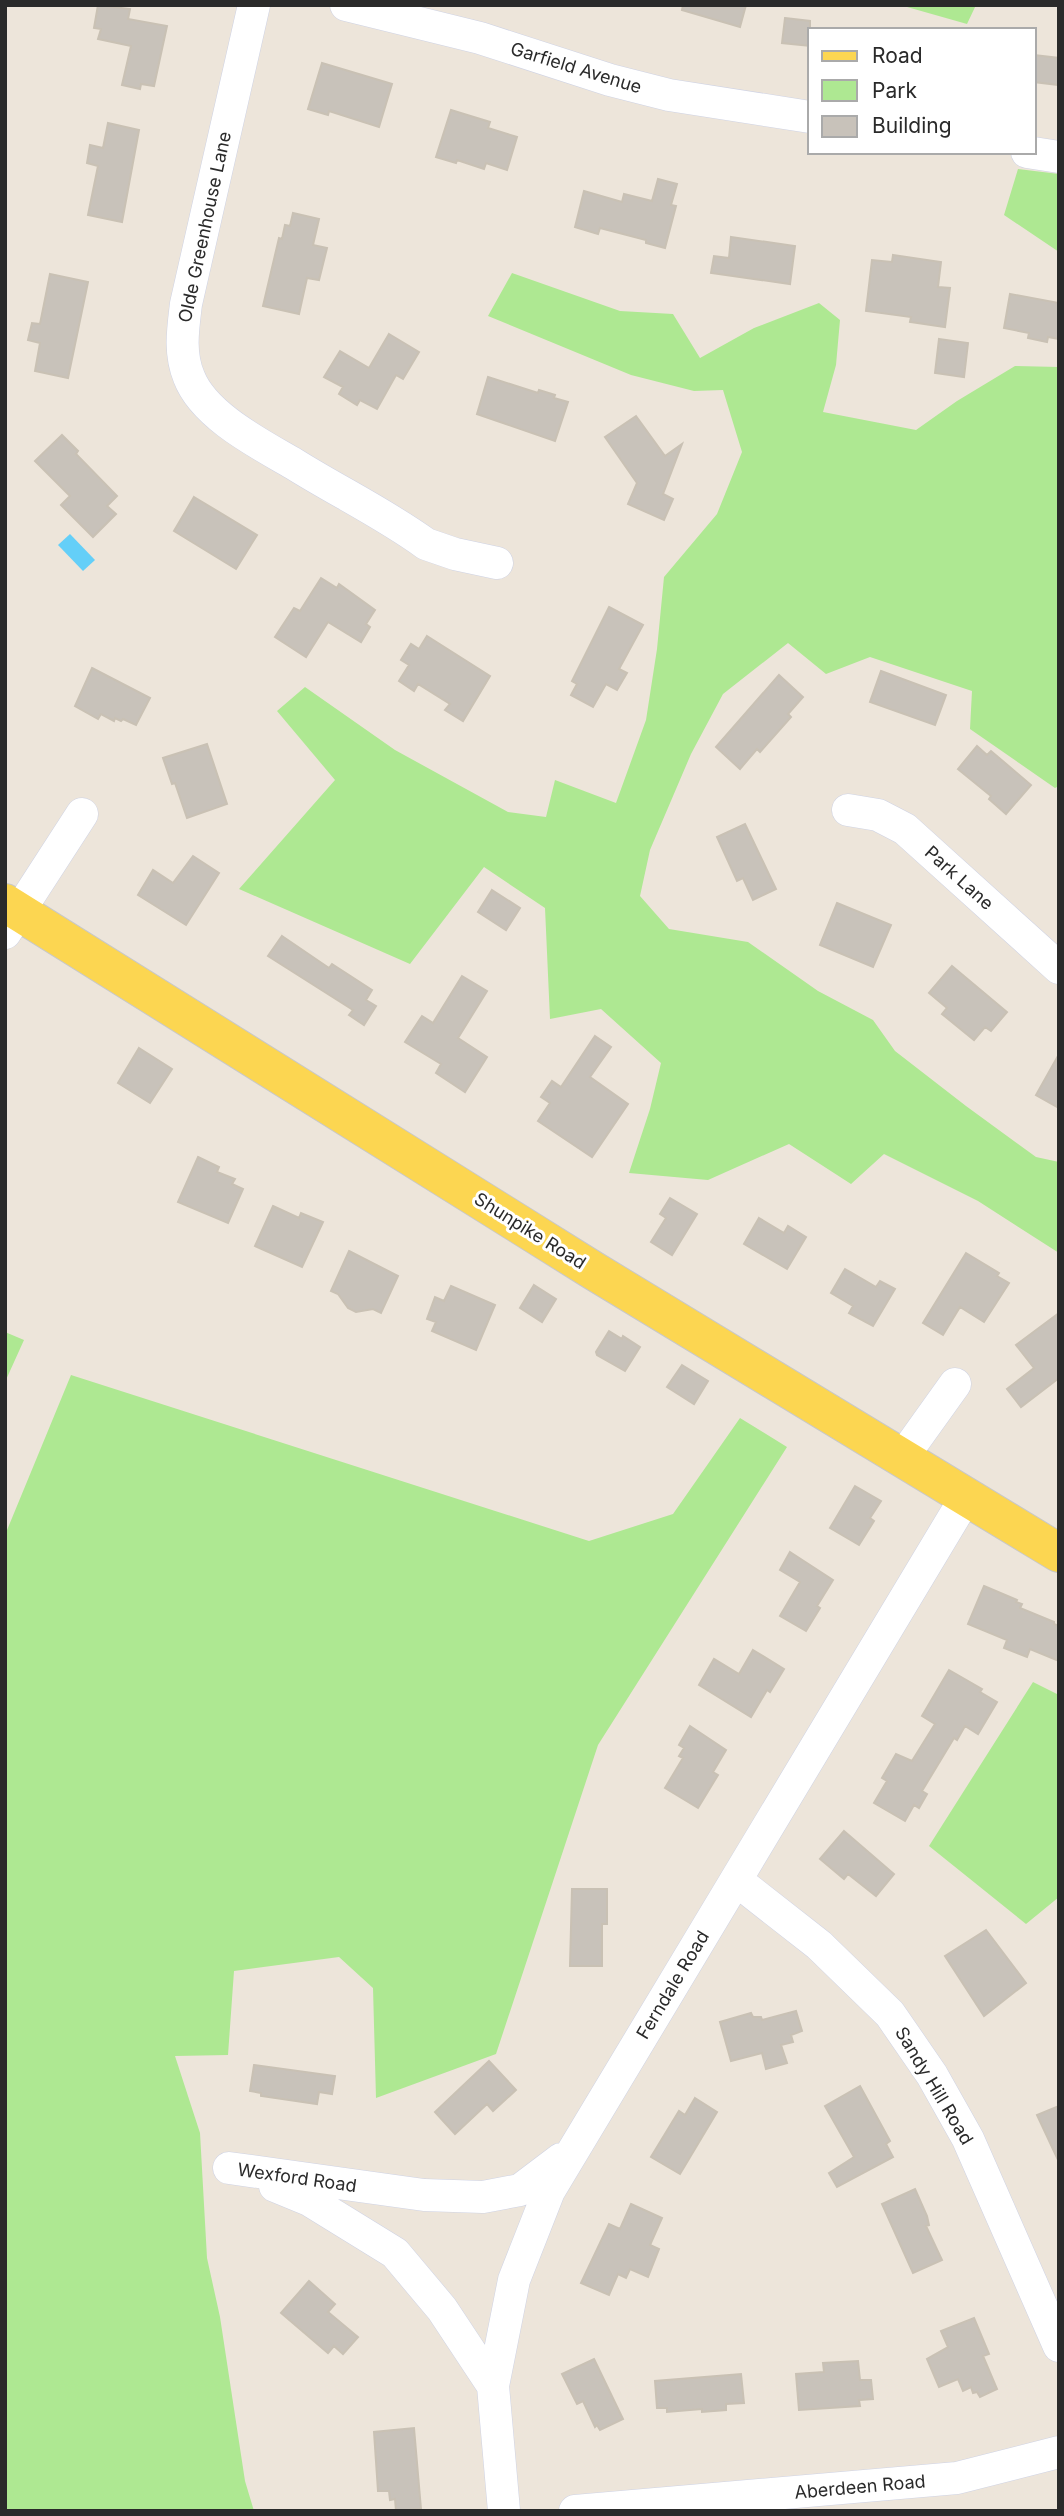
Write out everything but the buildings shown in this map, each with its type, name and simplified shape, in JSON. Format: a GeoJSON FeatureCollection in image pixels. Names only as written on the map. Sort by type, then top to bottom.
{"type":"FeatureCollection","features":[{"type":"Feature","properties":{"kind":"main road","name":"Shunpike Road"},"geometry":{"type":"LineString","coordinates":[[10,916],[1059,1553]]}},
{"type":"Feature","properties":{"kind":"street","name":"Olde Greenhouse Lane"},"geometry":{"type":"LineString","coordinates":[[254,5],[187,304],[182,349],[189,378],[197,392],[218,414],[248,438],[426,544],[455,554],[497,563]]}},
{"type":"Feature","properties":{"kind":"street","name":"Garfield Avenue"},"geometry":{"type":"LineString","coordinates":[[345,5],[480,38],[610,80],[669,95],[808,117]]}},
{"type":"Feature","properties":{"kind":"street"},"geometry":{"type":"LineString","coordinates":[[1036,153],[1059,157]]}},
{"type":"Feature","properties":{"kind":"street","name":"Park Lane"},"geometry":{"type":"LineString","coordinates":[[848,810],[878,815],[905,829],[1059,968]]}},
{"type":"Feature","properties":{"kind":"street"},"geometry":{"type":"LineString","coordinates":[[10,916],[82,814]]}},
{"type":"Feature","properties":{"kind":"street"},"geometry":{"type":"LineString","coordinates":[[902,1458],[955,1384]]}},
{"type":"Feature","properties":{"kind":"street","name":"Ferndale Road"},"geometry":{"type":"LineString","coordinates":[[504,2511],[493,2386],[514,2280],[549,2191],[966,1497]]}},
{"type":"Feature","properties":{"kind":"street","name":"Sandy Hill Road"},"geometry":{"type":"LineString","coordinates":[[736,1880],[819,1945],[890,2014],[932,2075],[968,2139],[1059,2346]]}},
{"type":"Feature","properties":{"kind":"street","name":"Wexford Road"},"geometry":{"type":"LineString","coordinates":[[493,2386],[442,2309],[395,2253],[309,2200],[229,2168],[424,2195],[483,2197],[520,2190],[574,2149]]}},
{"type":"Feature","properties":{"kind":"street","name":"Aberdeen Road"},"geometry":{"type":"LineString","coordinates":[[575,2511],[957,2478],[1059,2452]]}},
{"type":"Feature","properties":{"kind":"green space"},"geometry":{"type":"Polygon","coordinates":[[[900,5],[976,5],[967,24],[900,5]]]}},
{"type":"Feature","properties":{"kind":"green space"},"geometry":{"type":"Polygon","coordinates":[[[1018,169],[1059,174],[1059,252],[1004,215],[1018,169]]]}},
{"type":"Feature","properties":{"kind":"green space"},"geometry":{"type":"Polygon","coordinates":[[[512,273],[620,311],[673,314],[700,358],[754,328],[819,303],[840,320],[836,365],[823,412],[916,430],[1015,366],[1059,367],[1059,786],[1055,788],[970,729],[972,691],[870,657],[826,674],[788,643],[723,694],[691,754],[650,850],[640,896],[669,929],[748,942],[818,991],[873,1020],[895,1051],[966,1106],[1036,1157],[1059,1162],[1059,1253],[978,1201],[884,1154],[851,1184],[789,1144],[708,1180],[629,1173],[650,1109],[661,1063],[601,1009],[550,1019],[545,908],[484,867],[410,964],[239,889],[335,780],[277,711],[305,687],[395,750],[508,812],[546,817],[555,780],[616,803],[646,720],[664,577],[717,514],[742,452],[723,390],[694,391],[631,375],[488,316],[512,273]]]}},
{"type":"Feature","properties":{"kind":"green space"},"geometry":{"type":"Polygon","coordinates":[[[5,1332],[24,1340],[5,1382],[5,1332]]]}},
{"type":"Feature","properties":{"kind":"green space"},"geometry":{"type":"Polygon","coordinates":[[[71,1375],[589,1541],[673,1514],[740,1418],[787,1447],[598,1745],[496,2054],[376,2098],[373,1988],[339,1957],[234,1971],[228,2055],[175,2056],[200,2133],[207,2258],[220,2317],[245,2481],[254,2511],[5,2511],[5,1535],[71,1375]]]}},
{"type":"Feature","properties":{"kind":"green space"},"geometry":{"type":"Polygon","coordinates":[[[1033,1682],[1059,1695],[1059,1897],[1026,1924],[929,1846],[1033,1682]]]}},
{"type":"Feature","properties":{"kind":"water"},"geometry":{"type":"Polygon","coordinates":[[[70,534],[95,560],[83,571],[58,545],[70,534]]]}}]}
